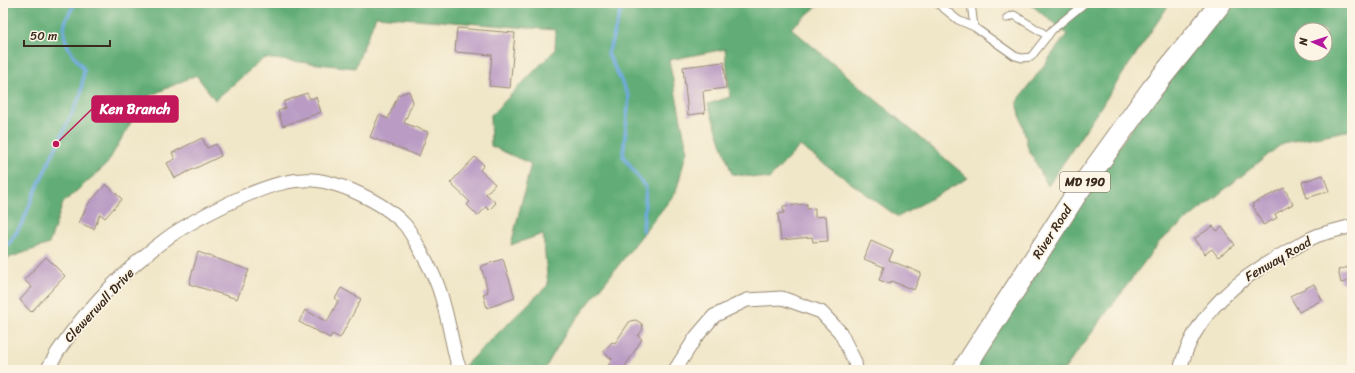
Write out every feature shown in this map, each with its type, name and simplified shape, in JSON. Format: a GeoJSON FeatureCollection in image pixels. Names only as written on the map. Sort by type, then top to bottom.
{"type":"FeatureCollection","features":[{"type":"Feature","properties":{"kind":"main road","name":"River Road"},"geometry":{"type":"LineString","coordinates":[[963,370],[1077,193],[1152,89],[1221,3]]}},
{"type":"Feature","properties":{"kind":"street","name":"Clewerwall Drive"},"geometry":{"type":"LineString","coordinates":[[46,370],[56,353],[90,310],[122,277],[166,239],[211,211],[271,185],[304,180],[327,183],[358,193],[384,207],[406,226],[428,264],[439,290],[457,362],[461,370]]}},
{"type":"Feature","properties":{"kind":"street","name":"Fenway Road"},"geometry":{"type":"LineString","coordinates":[[1180,370],[1183,358],[1202,319],[1237,283],[1268,262],[1321,234],[1352,226]]}},
{"type":"Feature","properties":{"kind":"street"},"geometry":{"type":"LineString","coordinates":[[675,370],[696,338],[714,316],[747,300],[782,298],[821,312],[840,332],[855,362],[856,370]]}},
{"type":"Feature","properties":{"kind":"lane"},"geometry":{"type":"LineString","coordinates":[[936,3],[958,20],[974,27],[1015,56],[1022,58],[1031,57],[1048,36],[1085,3]]}},
{"type":"Feature","properties":{"kind":"lane"},"geometry":{"type":"LineString","coordinates":[[970,3],[974,27]]}},
{"type":"Feature","properties":{"kind":"lane"},"geometry":{"type":"LineString","coordinates":[[1007,18],[1014,15],[1048,36]]}},
{"type":"Feature","properties":{"kind":"green space"},"geometry":{"type":"Polygon","coordinates":[[[3,3],[821,3],[791,28],[968,178],[898,217],[800,146],[769,179],[732,174],[708,104],[730,97],[725,49],[669,60],[687,150],[676,192],[567,331],[544,370],[468,370],[464,366],[548,285],[543,234],[511,245],[531,164],[491,146],[490,116],[555,50],[556,30],[376,16],[355,68],[264,58],[215,100],[196,75],[145,98],[107,164],[63,203],[49,244],[3,260],[3,3]]]}},
{"type":"Feature","properties":{"kind":"green space"},"geometry":{"type":"Polygon","coordinates":[[[1029,3],[1170,3],[1048,186],[1028,148],[1017,102],[1067,34],[1029,3]]]}},
{"type":"Feature","properties":{"kind":"green space"},"geometry":{"type":"Polygon","coordinates":[[[1221,3],[1352,3],[1352,130],[1283,143],[1160,241],[1064,370],[968,370],[989,329],[1221,3]]]}},
{"type":"Feature","properties":{"kind":"building"},"geometry":{"type":"Polygon","coordinates":[[[457,28],[515,33],[510,88],[489,86],[492,55],[455,52],[457,28]]]}},
{"type":"Feature","properties":{"kind":"building"},"geometry":{"type":"Polygon","coordinates":[[[724,62],[726,88],[703,91],[705,113],[688,115],[683,67],[724,62]]]}},
{"type":"Feature","properties":{"kind":"building"},"geometry":{"type":"Polygon","coordinates":[[[409,91],[413,102],[404,123],[428,132],[419,156],[370,137],[379,115],[388,119],[398,95],[409,91]]]}},
{"type":"Feature","properties":{"kind":"building"},"geometry":{"type":"Polygon","coordinates":[[[307,93],[310,99],[316,97],[321,112],[283,126],[278,111],[286,108],[283,102],[307,93]]]}},
{"type":"Feature","properties":{"kind":"building"},"geometry":{"type":"Polygon","coordinates":[[[202,138],[207,148],[216,144],[221,156],[175,178],[167,163],[175,159],[172,153],[202,138]]]}},
{"type":"Feature","properties":{"kind":"building"},"geometry":{"type":"Polygon","coordinates":[[[475,157],[484,165],[480,170],[495,184],[486,194],[496,203],[489,210],[486,207],[478,216],[467,205],[470,202],[450,183],[475,157]]]}},
{"type":"Feature","properties":{"kind":"building"},"geometry":{"type":"Polygon","coordinates":[[[1323,175],[1329,191],[1307,198],[1302,182],[1323,175]]]}},
{"type":"Feature","properties":{"kind":"building"},"geometry":{"type":"Polygon","coordinates":[[[106,184],[122,199],[105,218],[100,214],[94,229],[79,223],[88,204],[106,184]]]}},
{"type":"Feature","properties":{"kind":"building"},"geometry":{"type":"Polygon","coordinates":[[[1284,188],[1293,204],[1275,214],[1277,218],[1263,225],[1252,204],[1284,188]]]}},
{"type":"Feature","properties":{"kind":"building"},"geometry":{"type":"Polygon","coordinates":[[[807,204],[807,209],[815,208],[815,217],[826,216],[828,241],[813,242],[812,237],[781,240],[778,214],[784,213],[783,206],[807,204]]]}},
{"type":"Feature","properties":{"kind":"building"},"geometry":{"type":"Polygon","coordinates":[[[1213,226],[1217,231],[1222,227],[1235,245],[1218,257],[1212,249],[1205,254],[1194,239],[1213,226]]]}},
{"type":"Feature","properties":{"kind":"building"},"geometry":{"type":"Polygon","coordinates":[[[871,241],[893,251],[889,260],[921,273],[914,290],[891,281],[890,284],[879,280],[884,267],[864,259],[871,241]]]}},
{"type":"Feature","properties":{"kind":"building"},"geometry":{"type":"Polygon","coordinates":[[[198,252],[249,270],[237,299],[189,284],[198,252]]]}},
{"type":"Feature","properties":{"kind":"building"},"geometry":{"type":"Polygon","coordinates":[[[46,257],[65,276],[31,312],[20,300],[32,287],[24,280],[46,257]]]}},
{"type":"Feature","properties":{"kind":"building"},"geometry":{"type":"Polygon","coordinates":[[[503,259],[515,298],[487,308],[483,294],[488,292],[481,266],[503,259]]]}},
{"type":"Feature","properties":{"kind":"building"},"geometry":{"type":"Polygon","coordinates":[[[1352,266],[1352,280],[1341,283],[1338,270],[1352,266]]]}},
{"type":"Feature","properties":{"kind":"building"},"geometry":{"type":"Polygon","coordinates":[[[1314,284],[1322,300],[1299,312],[1290,296],[1314,284]]]}},
{"type":"Feature","properties":{"kind":"building"},"geometry":{"type":"Polygon","coordinates":[[[341,288],[361,299],[340,338],[332,334],[330,338],[299,322],[305,310],[327,322],[338,301],[335,299],[341,288]]]}},
{"type":"Feature","properties":{"kind":"building"},"geometry":{"type":"Polygon","coordinates":[[[636,320],[642,324],[643,329],[638,336],[642,339],[623,370],[606,370],[612,359],[603,352],[612,342],[615,343],[630,321],[636,320]]]}},
{"type":"Feature","properties":{"kind":"waterway"},"geometry":{"type":"LineString","coordinates":[[3,248],[9,244],[23,222],[34,194],[81,94],[84,69],[69,48],[64,36],[65,23],[75,3]]}},
{"type":"Feature","properties":{"kind":"waterway"},"geometry":{"type":"LineString","coordinates":[[623,3],[608,54],[629,97],[623,156],[646,188],[643,231]]}},
{"type":"Feature","properties":{"kind":"place","name":"Ken Branch"},"geometry":{"type":"Point","coordinates":[56,144]}}]}
